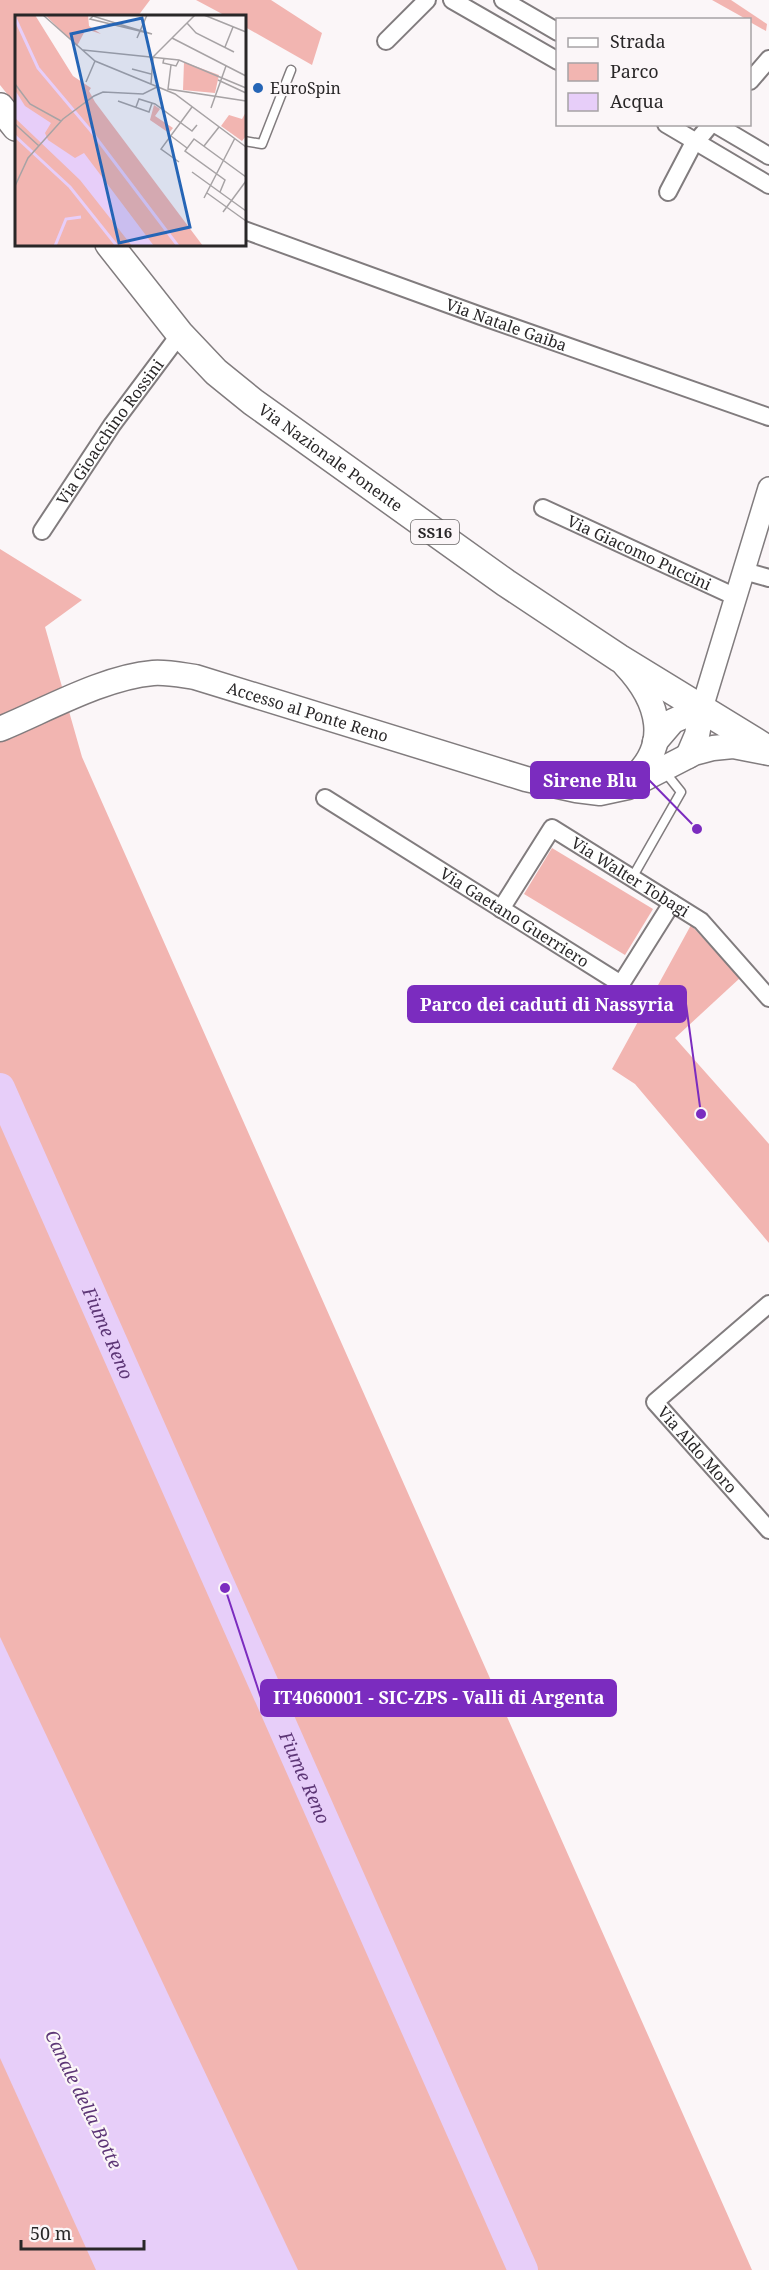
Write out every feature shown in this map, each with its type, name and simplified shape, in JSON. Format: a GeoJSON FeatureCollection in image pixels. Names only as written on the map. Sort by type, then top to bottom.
{"type":"FeatureCollection","features":[{"type":"Feature","properties":{"kind":"main road"},"geometry":{"type":"LineString","coordinates":[[0,107],[15,127]]}},
{"type":"Feature","properties":{"kind":"main road","name":"Via Nazionale Ponente"},"geometry":{"type":"LineString","coordinates":[[111,246],[180,334],[216,372],[253,402],[506,583],[619,658],[769,752]]}},
{"type":"Feature","properties":{"kind":"main road"},"geometry":{"type":"LineString","coordinates":[[619,658],[637,677],[648,694],[656,719],[655,742]]}},
{"type":"Feature","properties":{"kind":"main road","name":"Accesso al Ponte Reno"},"geometry":{"type":"LineString","coordinates":[[0,729],[114,681],[155,673],[195,677],[526,779],[576,790],[600,793],[628,787],[688,756],[713,748],[734,746],[769,752]]}},
{"type":"Feature","properties":{"kind":"main road"},"geometry":{"type":"LineString","coordinates":[[619,789],[642,769],[655,742],[673,721],[702,708]]}},
{"type":"Feature","properties":{"kind":"main road"},"geometry":{"type":"LineString","coordinates":[[688,756],[697,735],[702,708]]}},
{"type":"Feature","properties":{"kind":"street"},"geometry":{"type":"LineString","coordinates":[[386,41],[427,0]]}},
{"type":"Feature","properties":{"kind":"street"},"geometry":{"type":"LineString","coordinates":[[452,0],[556,61]]}},
{"type":"Feature","properties":{"kind":"street"},"geometry":{"type":"LineString","coordinates":[[503,0],[556,31]]}},
{"type":"Feature","properties":{"kind":"street"},"geometry":{"type":"LineString","coordinates":[[751,80],[769,59]]}},
{"type":"Feature","properties":{"kind":"street"},"geometry":{"type":"LineString","coordinates":[[673,126],[769,185]]}},
{"type":"Feature","properties":{"kind":"street"},"geometry":{"type":"LineString","coordinates":[[668,192],[696,142],[711,126]]}},
{"type":"Feature","properties":{"kind":"street"},"geometry":{"type":"LineString","coordinates":[[716,126],[769,156]]}},
{"type":"Feature","properties":{"kind":"street","name":"Via Natale Gaiba"},"geometry":{"type":"LineString","coordinates":[[246,231],[769,417]]}},
{"type":"Feature","properties":{"kind":"street","name":"Via Gioacchino Rossini"},"geometry":{"type":"LineString","coordinates":[[42,531],[112,425],[180,334]]}},
{"type":"Feature","properties":{"kind":"street"},"geometry":{"type":"LineString","coordinates":[[702,708],[769,488]]}},
{"type":"Feature","properties":{"kind":"street","name":"Via Giacomo Puccini"},"geometry":{"type":"LineString","coordinates":[[543,508],[736,597]]}},
{"type":"Feature","properties":{"kind":"street"},"geometry":{"type":"LineString","coordinates":[[744,571],[769,578]]}},
{"type":"Feature","properties":{"kind":"street","name":"Via Gaetano Guerriero"},"geometry":{"type":"LineString","coordinates":[[325,798],[621,984],[672,903]]}},
{"type":"Feature","properties":{"kind":"street","name":"Via Walter Tobagi"},"geometry":{"type":"LineString","coordinates":[[501,909],[552,828],[701,921],[769,998]]}},
{"type":"Feature","properties":{"kind":"street","name":"Via Aldo Moro"},"geometry":{"type":"LineString","coordinates":[[769,1304],[656,1402],[769,1530]]}},
{"type":"Feature","properties":{"kind":"lane"},"geometry":{"type":"LineString","coordinates":[[246,141],[262,144],[291,70]]}},
{"type":"Feature","properties":{"kind":"lane"},"geometry":{"type":"LineString","coordinates":[[632,878],[681,792],[663,770]]}},
{"type":"Feature","properties":{"kind":"green space"},"geometry":{"type":"Polygon","coordinates":[[[0,0],[150,0],[139,15],[15,15],[15,104],[0,85],[0,0]]]}},
{"type":"Feature","properties":{"kind":"green space"},"geometry":{"type":"Polygon","coordinates":[[[196,0],[271,0],[322,33],[312,65],[246,28],[246,15],[224,15],[196,0]]]}},
{"type":"Feature","properties":{"kind":"green space"},"geometry":{"type":"Polygon","coordinates":[[[712,0],[731,0],[767,24],[766,31],[751,23],[751,18],[744,18],[712,0]]]}},
{"type":"Feature","properties":{"kind":"green space"},"geometry":{"type":"Polygon","coordinates":[[[0,549],[82,600],[45,627],[82,757],[752,2270],[0,2270],[0,549]]]}},
{"type":"Feature","properties":{"kind":"green space"},"geometry":{"type":"Polygon","coordinates":[[[552,848],[653,909],[625,955],[524,894],[552,848]]]}},
{"type":"Feature","properties":{"kind":"green space"},"geometry":{"type":"Polygon","coordinates":[[[691,925],[740,978],[675,1038],[769,1144],[769,1243],[635,1084],[612,1069],[691,925]]]}},
{"type":"Feature","properties":{"kind":"water","name":"Canale della Botte"},"geometry":{"type":"Polygon","coordinates":[[[0,1637],[298,2270],[96,2270],[0,2058],[0,1637]]]}},
{"type":"Feature","properties":{"kind":"waterway","name":"Fiume Reno"},"geometry":{"type":"LineString","coordinates":[[0,1088],[523,2270]]}},
{"type":"Feature","properties":{"kind":"place","name":"EuroSpin"},"geometry":{"type":"Point","coordinates":[258,88]}},
{"type":"Feature","properties":{"kind":"place","name":"Sirene Blu"},"geometry":{"type":"Point","coordinates":[697,829]}},
{"type":"Feature","properties":{"kind":"place","name":"Parco dei caduti di Nassyria"},"geometry":{"type":"Point","coordinates":[701,1114]}},
{"type":"Feature","properties":{"kind":"place","name":"IT4060001 - SIC-ZPS - Valli di Argenta"},"geometry":{"type":"Point","coordinates":[225,1588]}}]}
